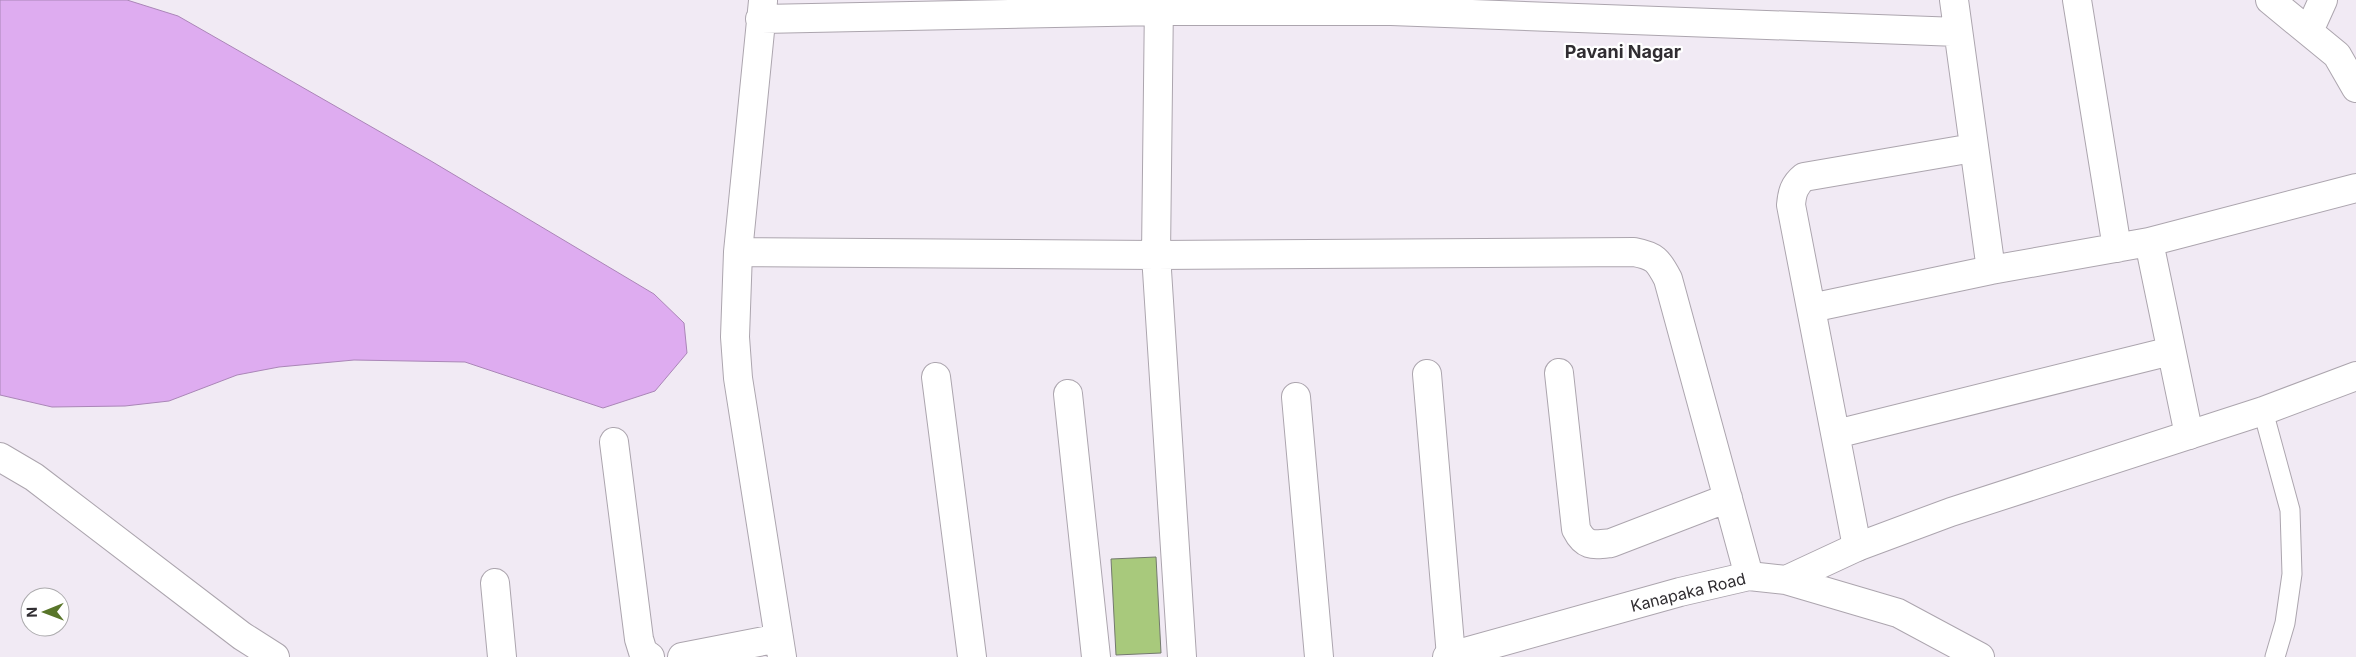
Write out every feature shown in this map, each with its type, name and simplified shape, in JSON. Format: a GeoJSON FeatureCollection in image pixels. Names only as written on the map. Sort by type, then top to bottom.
{"type":"FeatureCollection","features":[{"type":"Feature","properties":{"kind":"street"},"geometry":{"type":"LineString","coordinates":[[1954,0],[1991,270]]}},
{"type":"Feature","properties":{"kind":"street"},"geometry":{"type":"LineString","coordinates":[[2077,0],[2117,248]]}},
{"type":"Feature","properties":{"kind":"street"},"geometry":{"type":"LineString","coordinates":[[2270,0],[2337,55],[2356,88]]}},
{"type":"Feature","properties":{"kind":"street"},"geometry":{"type":"LineString","coordinates":[[2309,31],[2323,0]]}},
{"type":"Feature","properties":{"kind":"street"},"geometry":{"type":"LineString","coordinates":[[1159,6],[1156,255],[1182,657]]}},
{"type":"Feature","properties":{"kind":"street"},"geometry":{"type":"LineString","coordinates":[[682,657],[781,648],[738,378],[735,337],[738,252],[762,10],[1391,6],[1958,32]]}},
{"type":"Feature","properties":{"kind":"street"},"geometry":{"type":"LineString","coordinates":[[1858,547],[1791,205],[1796,184],[1804,177],[1973,148]]}},
{"type":"Feature","properties":{"kind":"street"},"geometry":{"type":"LineString","coordinates":[[1811,308],[1991,270],[2149,242],[2356,188]]}},
{"type":"Feature","properties":{"kind":"street"},"geometry":{"type":"LineString","coordinates":[[2149,242],[2189,435]]}},
{"type":"Feature","properties":{"kind":"street"},"geometry":{"type":"LineString","coordinates":[[738,252],[1156,255],[1634,252],[1652,256],[1660,264],[1668,279],[1728,498],[1737,579]]}},
{"type":"Feature","properties":{"kind":"street"},"geometry":{"type":"LineString","coordinates":[[1836,434],[2171,350]]}},
{"type":"Feature","properties":{"kind":"street"},"geometry":{"type":"LineString","coordinates":[[1559,373],[1576,529],[1581,539],[1592,545],[1611,543],[1728,498]]}},
{"type":"Feature","properties":{"kind":"street"},"geometry":{"type":"LineString","coordinates":[[1427,374],[1449,656]]}},
{"type":"Feature","properties":{"kind":"street"},"geometry":{"type":"LineString","coordinates":[[1786,580],[1858,547],[1951,512],[2263,411],[2356,376]]}},
{"type":"Feature","properties":{"kind":"street"},"geometry":{"type":"LineString","coordinates":[[936,377],[972,657]]}},
{"type":"Feature","properties":{"kind":"street"},"geometry":{"type":"LineString","coordinates":[[1068,394],[1096,657]]}},
{"type":"Feature","properties":{"kind":"street"},"geometry":{"type":"LineString","coordinates":[[1296,397],[1319,657]]}},
{"type":"Feature","properties":{"kind":"street"},"geometry":{"type":"LineString","coordinates":[[614,442],[639,639],[643,652],[650,657]]}},
{"type":"Feature","properties":{"kind":"street"},"geometry":{"type":"LineString","coordinates":[[0,457],[34,477],[242,636],[275,657]]}},
{"type":"Feature","properties":{"kind":"street","name":"Kanapaka Road"},"geometry":{"type":"LineString","coordinates":[[1449,656],[1680,592],[1737,579],[1786,580],[1898,614],[1980,657]]}},
{"type":"Feature","properties":{"kind":"street"},"geometry":{"type":"LineString","coordinates":[[494,583],[502,657]]}},
{"type":"Feature","properties":{"kind":"lane"},"geometry":{"type":"LineString","coordinates":[[2263,411],[2290,510],[2292,574],[2285,624],[2276,657]]}},
{"type":"Feature","properties":{"kind":"shaded area"},"geometry":{"type":"Polygon","coordinates":[[[0,0],[127,0],[178,16],[431,161],[654,294],[684,323],[687,353],[655,391],[603,408],[465,362],[354,360],[279,367],[237,375],[169,401],[125,406],[52,407],[0,395],[0,0]]]}},
{"type":"Feature","properties":{"kind":"building"},"geometry":{"type":"Polygon","coordinates":[[[1156,557],[1161,653],[1116,655],[1111,559],[1156,557]]]}},
{"type":"Feature","properties":{"kind":"district","name":"Pavani Nagar"},"geometry":{"type":"Point","coordinates":[1623,52]}}]}
